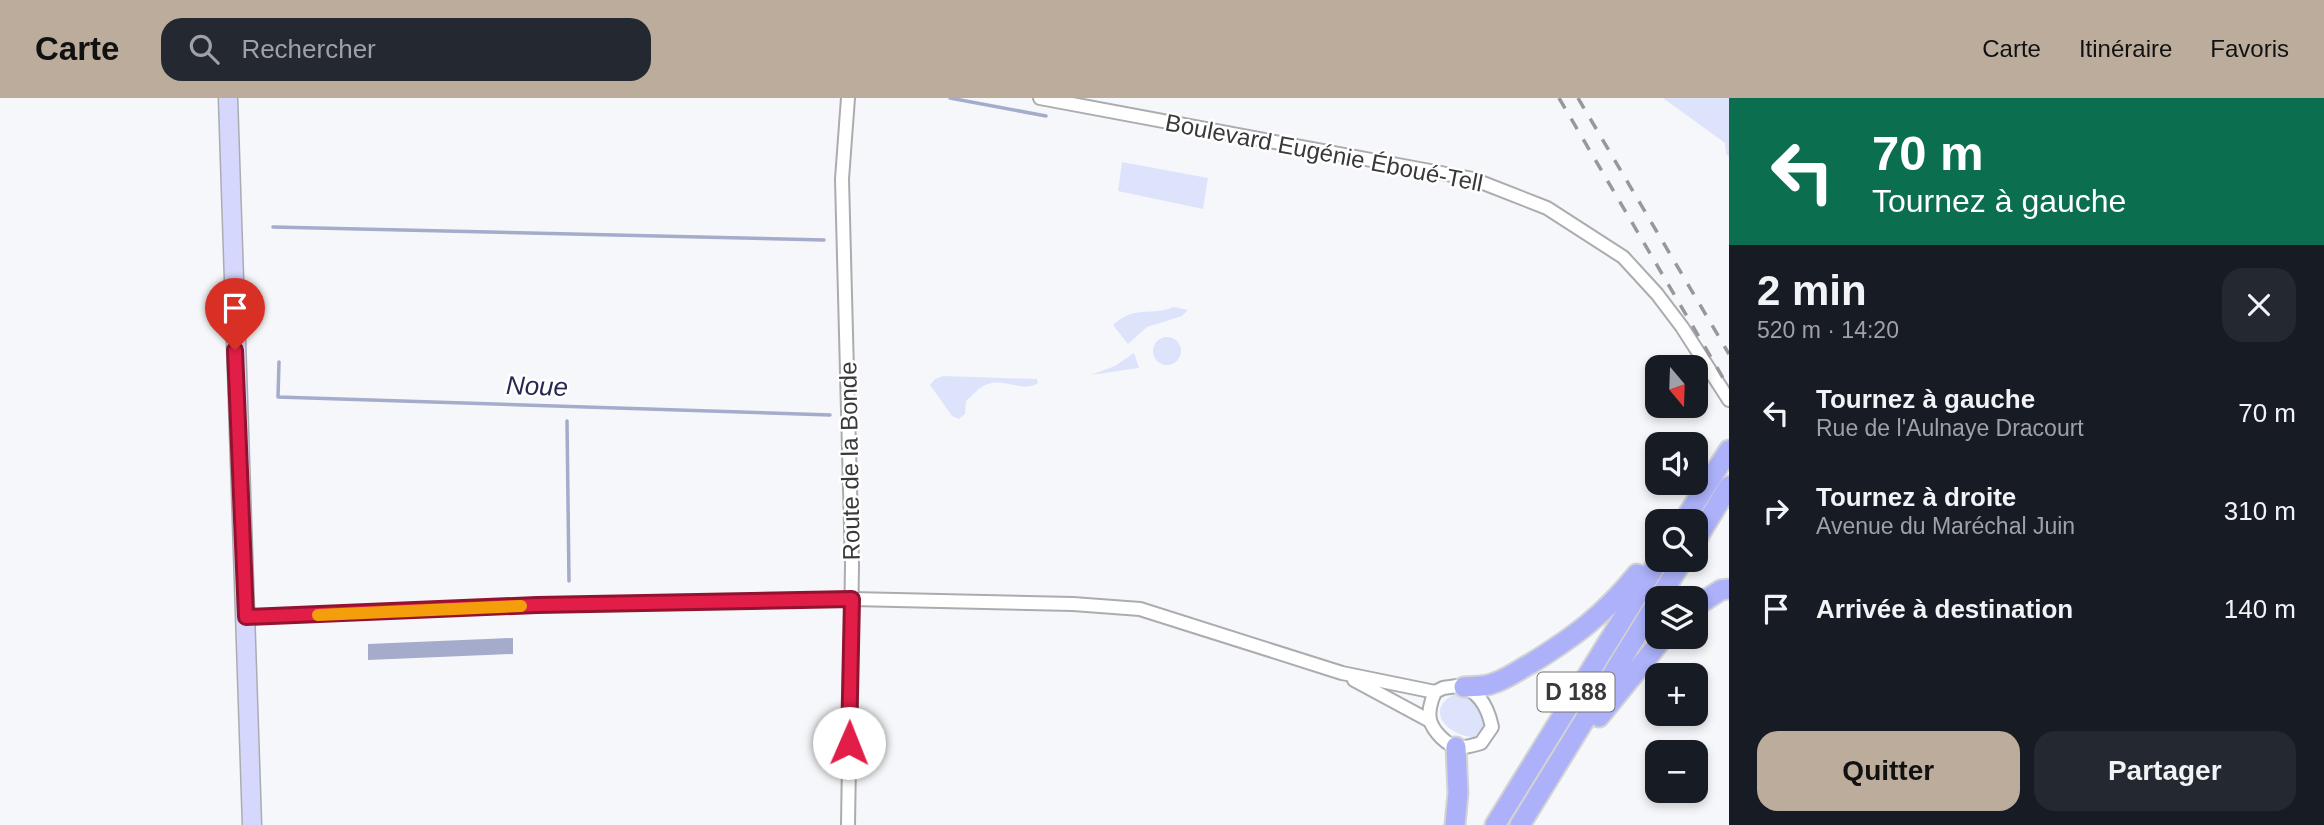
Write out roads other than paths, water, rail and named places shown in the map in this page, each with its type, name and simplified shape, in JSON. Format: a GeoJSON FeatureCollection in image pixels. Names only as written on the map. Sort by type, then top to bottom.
{"type":"FeatureCollection","features":[{"type":"Feature","properties":{"kind":"main road"},"geometry":{"type":"LineString","coordinates":[[1691,509],[1729,450]]}},
{"type":"Feature","properties":{"kind":"main road"},"geometry":{"type":"LineString","coordinates":[[1708,520],[1729,486]]}},
{"type":"Feature","properties":{"kind":"main road"},"geometry":{"type":"LineString","coordinates":[[1464,687],[1489,685],[1504,679],[1554,649],[1615,602],[1645,568]]}},
{"type":"Feature","properties":{"kind":"main road","name":"D 188"},"geometry":{"type":"LineString","coordinates":[[1494,825],[1650,572]]}},
{"type":"Feature","properties":{"kind":"main road"},"geometry":{"type":"LineString","coordinates":[[1708,598],[1721,590],[1729,589]]}},
{"type":"Feature","properties":{"kind":"main road","name":"D 188"},"geometry":{"type":"LineString","coordinates":[[1520,825],[1645,621]]}},
{"type":"Feature","properties":{"kind":"main road"},"geometry":{"type":"LineString","coordinates":[[1578,730],[1595,722],[1654,649]]}},
{"type":"Feature","properties":{"kind":"main road"},"geometry":{"type":"LineString","coordinates":[[1455,825],[1458,793],[1457,747]]}},
{"type":"Feature","properties":{"kind":"street"},"geometry":{"type":"LineString","coordinates":[[228,98],[253,825]]}},
{"type":"Feature","properties":{"kind":"street","name":"Route de la Bonde"},"geometry":{"type":"LineString","coordinates":[[848,98],[842,179],[852,599],[848,825]]}},
{"type":"Feature","properties":{"kind":"street","name":"Boulevard Eugénie Éboué-Tell"},"geometry":{"type":"LineString","coordinates":[[1040,98],[1473,178],[1547,208],[1623,257],[1657,294],[1682,327],[1729,400]]}},
{"type":"Feature","properties":{"kind":"street"},"geometry":{"type":"LineString","coordinates":[[246,617],[537,605],[852,599],[1073,604],[1140,609],[1342,673],[1435,692],[1443,688],[1464,687],[1489,710],[1492,727],[1481,743],[1457,747],[1447,743],[1430,721],[1342,673]]}},
{"type":"Feature","properties":{"kind":"street"},"geometry":{"type":"LineString","coordinates":[[1430,721],[1431,702],[1435,692]]}},
{"type":"Feature","properties":{"kind":"waterway","name":"Noue"},"geometry":{"type":"LineString","coordinates":[[950,98],[1046,116]]}},
{"type":"Feature","properties":{"kind":"waterway","name":"Noue"},"geometry":{"type":"LineString","coordinates":[[273,227],[824,240]]}},
{"type":"Feature","properties":{"kind":"waterway","name":"Noue"},"geometry":{"type":"LineString","coordinates":[[279,362],[278,397],[830,415]]}},
{"type":"Feature","properties":{"kind":"waterway","name":"Noue"},"geometry":{"type":"LineString","coordinates":[[567,421],[569,581]]}},
{"type":"Feature","properties":{"kind":"railway"},"geometry":{"type":"LineString","coordinates":[[1559,98],[1729,388]]}},
{"type":"Feature","properties":{"kind":"railway"},"geometry":{"type":"LineString","coordinates":[[1578,98],[1729,354]]}}]}
